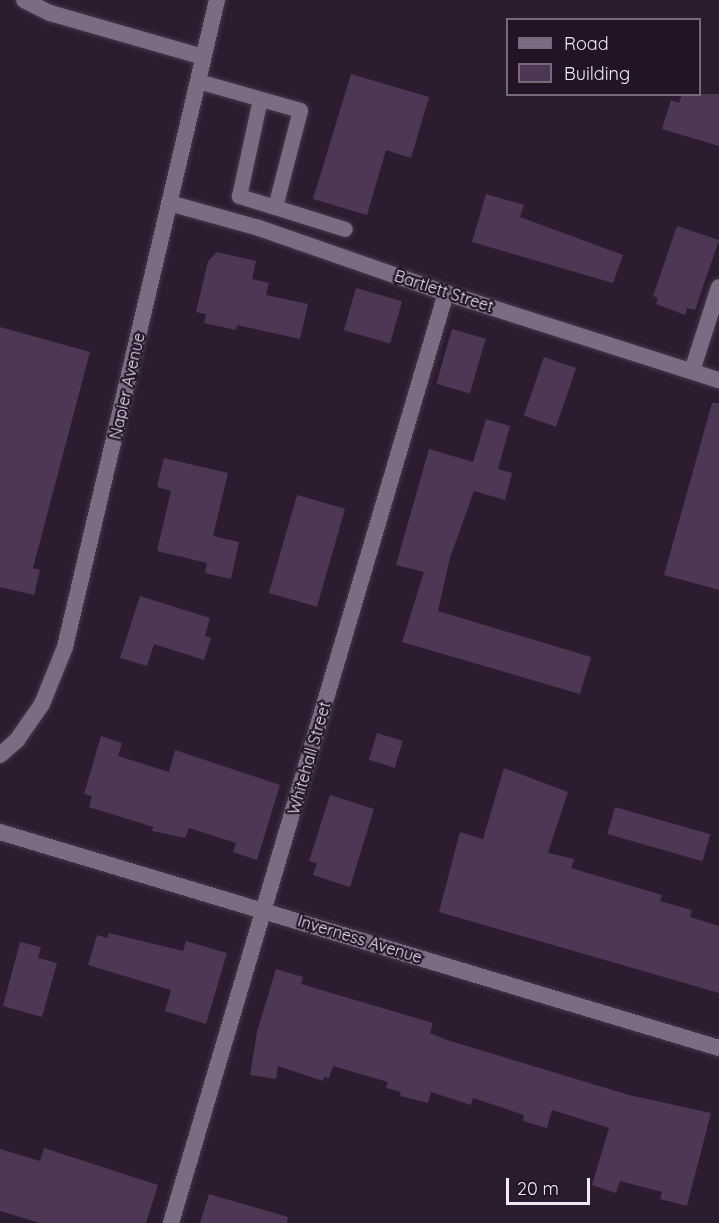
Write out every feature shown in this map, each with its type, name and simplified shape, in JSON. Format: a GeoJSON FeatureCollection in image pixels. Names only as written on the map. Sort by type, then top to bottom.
{"type":"FeatureCollection","features":[{"type":"Feature","properties":{"kind":"street"},"geometry":{"type":"LineString","coordinates":[[24,0],[50,13],[203,57]]}},
{"type":"Feature","properties":{"kind":"street","name":"Napier Avenue"},"geometry":{"type":"LineString","coordinates":[[0,755],[17,740],[42,704],[66,646],[218,0]]}},
{"type":"Feature","properties":{"kind":"street","name":"Bartlett Street"},"geometry":{"type":"LineString","coordinates":[[169,203],[259,228],[446,293],[719,380]]}},
{"type":"Feature","properties":{"kind":"street"},"geometry":{"type":"LineString","coordinates":[[692,371],[719,287]]}},
{"type":"Feature","properties":{"kind":"street","name":"Whitehall Street"},"geometry":{"type":"LineString","coordinates":[[171,1223],[446,293]]}},
{"type":"Feature","properties":{"kind":"street","name":"Inverness Avenue"},"geometry":{"type":"LineString","coordinates":[[0,832],[719,1048]]}},
{"type":"Feature","properties":{"kind":"lane"},"geometry":{"type":"LineString","coordinates":[[198,81],[300,110],[275,207]]}},
{"type":"Feature","properties":{"kind":"lane"},"geometry":{"type":"LineString","coordinates":[[260,99],[239,196],[345,229]]}},
{"type":"Feature","properties":{"kind":"building"},"geometry":{"type":"Polygon","coordinates":[[[351,74],[429,97],[411,158],[386,150],[367,215],[313,199],[351,74]]]}},
{"type":"Feature","properties":{"kind":"building"},"geometry":{"type":"Polygon","coordinates":[[[719,94],[719,146],[662,129],[671,100],[679,103],[681,96],[719,94]]]}},
{"type":"Feature","properties":{"kind":"building"},"geometry":{"type":"Polygon","coordinates":[[[486,194],[524,205],[520,217],[623,255],[613,283],[472,242],[486,194]]]}},
{"type":"Feature","properties":{"kind":"building"},"geometry":{"type":"Polygon","coordinates":[[[677,226],[719,240],[695,310],[687,308],[685,315],[656,304],[658,298],[653,296],[677,226]]]}},
{"type":"Feature","properties":{"kind":"building"},"geometry":{"type":"Polygon","coordinates":[[[217,252],[256,261],[252,279],[269,283],[266,295],[308,304],[300,339],[237,325],[236,330],[204,323],[206,314],[196,312],[208,261],[217,252]]]}},
{"type":"Feature","properties":{"kind":"building"},"geometry":{"type":"Polygon","coordinates":[[[356,288],[402,301],[390,344],[344,330],[356,288]]]}},
{"type":"Feature","properties":{"kind":"building"},"geometry":{"type":"Polygon","coordinates":[[[0,327],[90,352],[33,568],[40,570],[34,595],[0,587],[0,327]]]}},
{"type":"Feature","properties":{"kind":"building"},"geometry":{"type":"Polygon","coordinates":[[[452,329],[486,339],[470,393],[436,384],[452,329]]]}},
{"type":"Feature","properties":{"kind":"building"},"geometry":{"type":"Polygon","coordinates":[[[544,357],[576,368],[556,427],[524,416],[544,357]]]}},
{"type":"Feature","properties":{"kind":"building"},"geometry":{"type":"Polygon","coordinates":[[[712,403],[719,403],[719,590],[664,575],[712,403]]]}},
{"type":"Feature","properties":{"kind":"building"},"geometry":{"type":"Polygon","coordinates":[[[486,419],[510,426],[498,469],[512,473],[505,500],[474,491],[450,558],[438,611],[591,657],[580,694],[402,642],[424,572],[396,565],[429,449],[473,462],[486,419]]]}},
{"type":"Feature","properties":{"kind":"building"},"geometry":{"type":"Polygon","coordinates":[[[164,458],[228,473],[213,536],[239,542],[231,579],[205,573],[207,563],[157,551],[171,491],[157,487],[164,458]]]}},
{"type":"Feature","properties":{"kind":"building"},"geometry":{"type":"Polygon","coordinates":[[[297,495],[345,509],[317,607],[269,593],[297,495]]]}},
{"type":"Feature","properties":{"kind":"building"},"geometry":{"type":"Polygon","coordinates":[[[140,596],[210,618],[205,636],[211,638],[204,660],[154,644],[147,666],[120,658],[140,596]]]}},
{"type":"Feature","properties":{"kind":"building"},"geometry":{"type":"Polygon","coordinates":[[[377,733],[403,741],[395,768],[369,760],[377,733]]]}},
{"type":"Feature","properties":{"kind":"building"},"geometry":{"type":"Polygon","coordinates":[[[101,736],[122,743],[118,756],[169,772],[175,750],[280,785],[257,860],[233,852],[236,843],[189,828],[185,838],[152,831],[153,827],[89,807],[92,796],[84,794],[101,736]]]}},
{"type":"Feature","properties":{"kind":"building"},"geometry":{"type":"Polygon","coordinates":[[[504,768],[568,792],[548,853],[574,859],[571,868],[662,895],[660,901],[692,910],[690,917],[719,926],[719,993],[439,912],[460,832],[483,839],[504,768]]]}},
{"type":"Feature","properties":{"kind":"building"},"geometry":{"type":"Polygon","coordinates":[[[330,795],[374,809],[350,887],[313,875],[317,863],[309,861],[330,795]]]}},
{"type":"Feature","properties":{"kind":"building"},"geometry":{"type":"Polygon","coordinates":[[[615,807],[710,834],[702,861],[607,834],[615,807]]]}},
{"type":"Feature","properties":{"kind":"building"},"geometry":{"type":"Polygon","coordinates":[[[109,933],[183,951],[186,941],[227,953],[206,1024],[165,1011],[171,990],[88,965],[97,935],[107,938],[109,933]]]}},
{"type":"Feature","properties":{"kind":"building"},"geometry":{"type":"Polygon","coordinates":[[[20,942],[41,947],[38,958],[57,963],[42,1017],[3,1006],[20,942]]]}},
{"type":"Feature","properties":{"kind":"building"},"geometry":{"type":"Polygon","coordinates":[[[276,969],[303,977],[301,984],[433,1023],[430,1033],[447,1040],[629,1095],[711,1113],[687,1206],[660,1199],[662,1192],[620,1181],[616,1193],[592,1185],[609,1128],[552,1110],[547,1128],[523,1121],[524,1115],[473,1098],[471,1105],[431,1092],[428,1103],[400,1096],[401,1092],[386,1088],[388,1082],[333,1066],[329,1078],[324,1077],[323,1081],[278,1066],[276,1079],[250,1075],[257,1032],[276,969]]]}},
{"type":"Feature","properties":{"kind":"building"},"geometry":{"type":"Polygon","coordinates":[[[44,1148],[158,1185],[146,1223],[40,1223],[0,1211],[0,1149],[40,1161],[44,1148]]]}},
{"type":"Feature","properties":{"kind":"building"},"geometry":{"type":"Polygon","coordinates":[[[209,1194],[288,1217],[287,1223],[200,1223],[209,1194]]]}}]}
